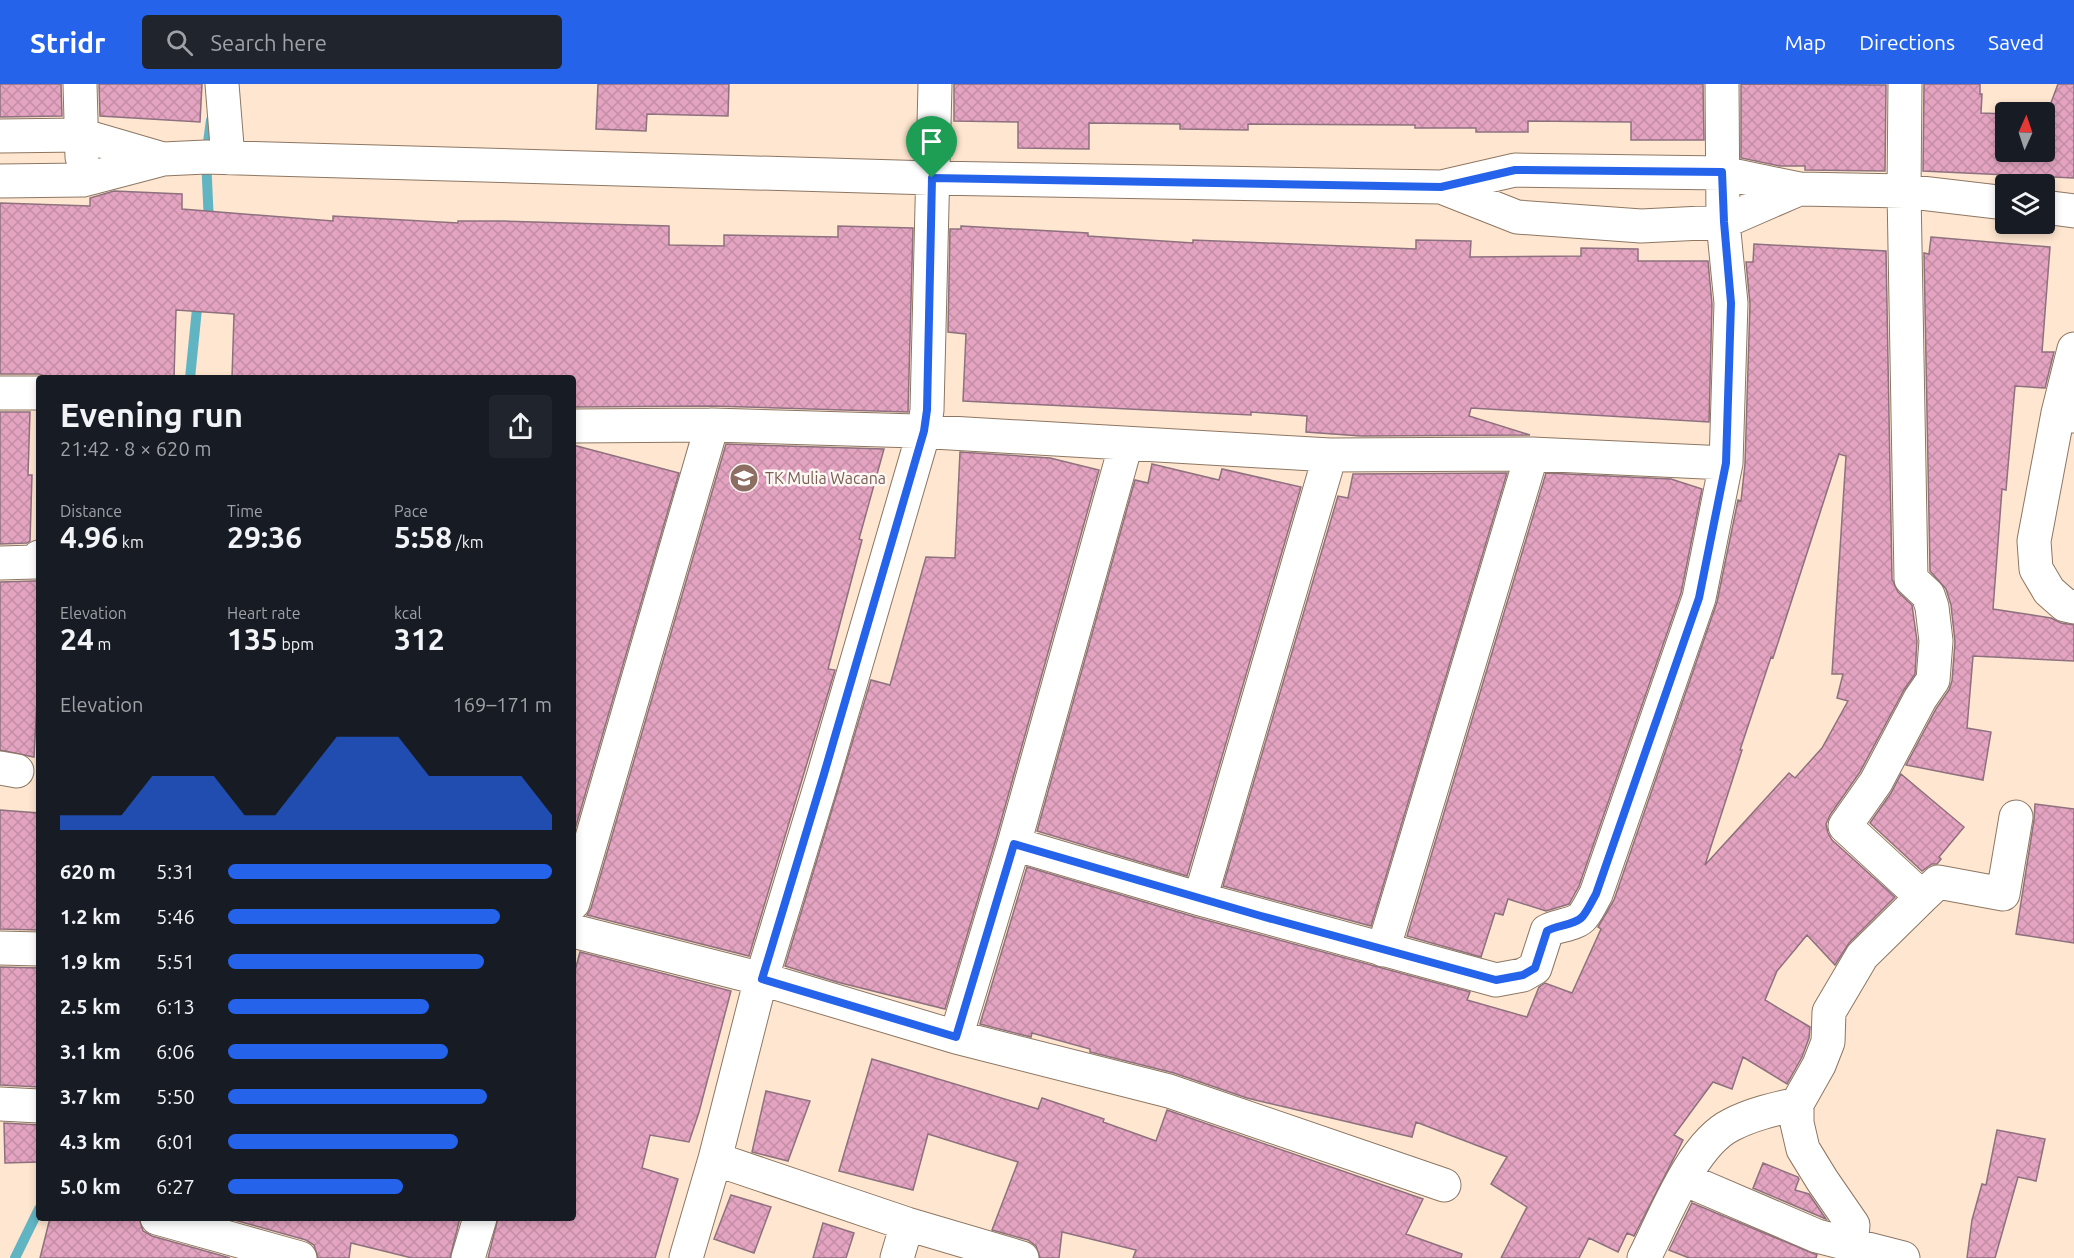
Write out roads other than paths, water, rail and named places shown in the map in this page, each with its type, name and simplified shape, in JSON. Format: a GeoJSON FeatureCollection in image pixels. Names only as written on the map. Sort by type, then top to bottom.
{"type":"FeatureCollection","features":[{"type":"Feature","properties":{"kind":"street"},"geometry":{"type":"LineString","coordinates":[[80,84],[83,180]]}},
{"type":"Feature","properties":{"kind":"street"},"geometry":{"type":"LineString","coordinates":[[222,84],[223,158]]}},
{"type":"Feature","properties":{"kind":"street"},"geometry":{"type":"LineString","coordinates":[[686,1258],[715,1159],[762,979],[831,752],[924,431],[927,410],[935,84]]}},
{"type":"Feature","properties":{"kind":"street"},"geometry":{"type":"LineString","coordinates":[[1014,844],[1200,899],[1496,980],[1523,975],[1535,968],[1547,931],[1578,920],[1583,916],[1596,894],[1699,598],[1726,463],[1731,303],[1724,222],[1722,84]]}},
{"type":"Feature","properties":{"kind":"street"},"geometry":{"type":"LineString","coordinates":[[1905,84],[1904,191],[1911,579],[1928,595],[1932,607],[1936,641],[1933,680],[1920,699],[1876,782],[1845,826],[1922,897]]}},
{"type":"Feature","properties":{"kind":"street"},"geometry":{"type":"LineString","coordinates":[[0,136],[81,135],[175,158]]}},
{"type":"Feature","properties":{"kind":"street"},"geometry":{"type":"LineString","coordinates":[[0,181],[83,180],[175,158],[932,178],[1441,187],[1515,170],[1722,172],[1798,189],[1904,191],[1995,201]]}},
{"type":"Feature","properties":{"kind":"street"},"geometry":{"type":"LineString","coordinates":[[1441,187],[1516,217],[1641,226],[1724,222],[1798,189]]}},
{"type":"Feature","properties":{"kind":"street"},"geometry":{"type":"LineString","coordinates":[[2074,349],[2066,415],[2034,541],[2036,569],[2049,591],[2065,605],[2074,607]]}},
{"type":"Feature","properties":{"kind":"street"},"geometry":{"type":"LineString","coordinates":[[0,393],[36,393]]}},
{"type":"Feature","properties":{"kind":"street"},"geometry":{"type":"LineString","coordinates":[[576,426],[712,425],[924,431],[1330,455],[1532,454],[1726,463]]}},
{"type":"Feature","properties":{"kind":"street"},"geometry":{"type":"LineString","coordinates":[[576,893],[712,425]]}},
{"type":"Feature","properties":{"kind":"street"},"geometry":{"type":"LineString","coordinates":[[956,1037],[1014,844],[1126,444]]}},
{"type":"Feature","properties":{"kind":"street"},"geometry":{"type":"LineString","coordinates":[[1383,950],[1532,454]]}},
{"type":"Feature","properties":{"kind":"street"},"geometry":{"type":"LineString","coordinates":[[1200,899],[1330,455]]}},
{"type":"Feature","properties":{"kind":"street"},"geometry":{"type":"LineString","coordinates":[[0,563],[36,561]]}},
{"type":"Feature","properties":{"kind":"street"},"geometry":{"type":"LineString","coordinates":[[1851,1245],[1853,1225],[1803,1149],[1797,1123],[1797,1104],[1819,1065],[1828,1042],[1829,1012],[1862,956],[1938,882],[2003,894],[2016,817]]}},
{"type":"Feature","properties":{"kind":"street"},"geometry":{"type":"LineString","coordinates":[[576,932],[762,979],[956,1037],[1169,1091],[1444,1185]]}},
{"type":"Feature","properties":{"kind":"street"},"geometry":{"type":"LineString","coordinates":[[0,948],[36,949]]}},
{"type":"Feature","properties":{"kind":"street"},"geometry":{"type":"LineString","coordinates":[[0,1104],[36,1106]]}},
{"type":"Feature","properties":{"kind":"street"},"geometry":{"type":"LineString","coordinates":[[1644,1258],[1700,1151],[1729,1125],[1761,1112],[1797,1104]]}},
{"type":"Feature","properties":{"kind":"street"},"geometry":{"type":"LineString","coordinates":[[715,1159],[907,1224],[1022,1258]]}},
{"type":"Feature","properties":{"kind":"street"},"geometry":{"type":"LineString","coordinates":[[1684,1179],[1817,1236],[1903,1258]]}},
{"type":"Feature","properties":{"kind":"street"},"geometry":{"type":"LineString","coordinates":[[168,1221],[300,1258]]}},
{"type":"Feature","properties":{"kind":"street"},"geometry":{"type":"LineString","coordinates":[[468,1258],[479,1221]]}},
{"type":"Feature","properties":{"kind":"street"},"geometry":{"type":"LineString","coordinates":[[897,1258],[907,1224]]}},
{"type":"Feature","properties":{"kind":"waterway"},"geometry":{"type":"LineString","coordinates":[[209,224],[206,157],[211,120]]}},
{"type":"Feature","properties":{"kind":"waterway"},"geometry":{"type":"LineString","coordinates":[[190,375],[198,299]]}},
{"type":"Feature","properties":{"kind":"waterway"},"geometry":{"type":"LineString","coordinates":[[15,1258],[36,1215]]}},
{"type":"Feature","properties":{"kind":"place","name":"TK Mulia Wacana"},"geometry":{"type":"Point","coordinates":[744,478]}}]}
